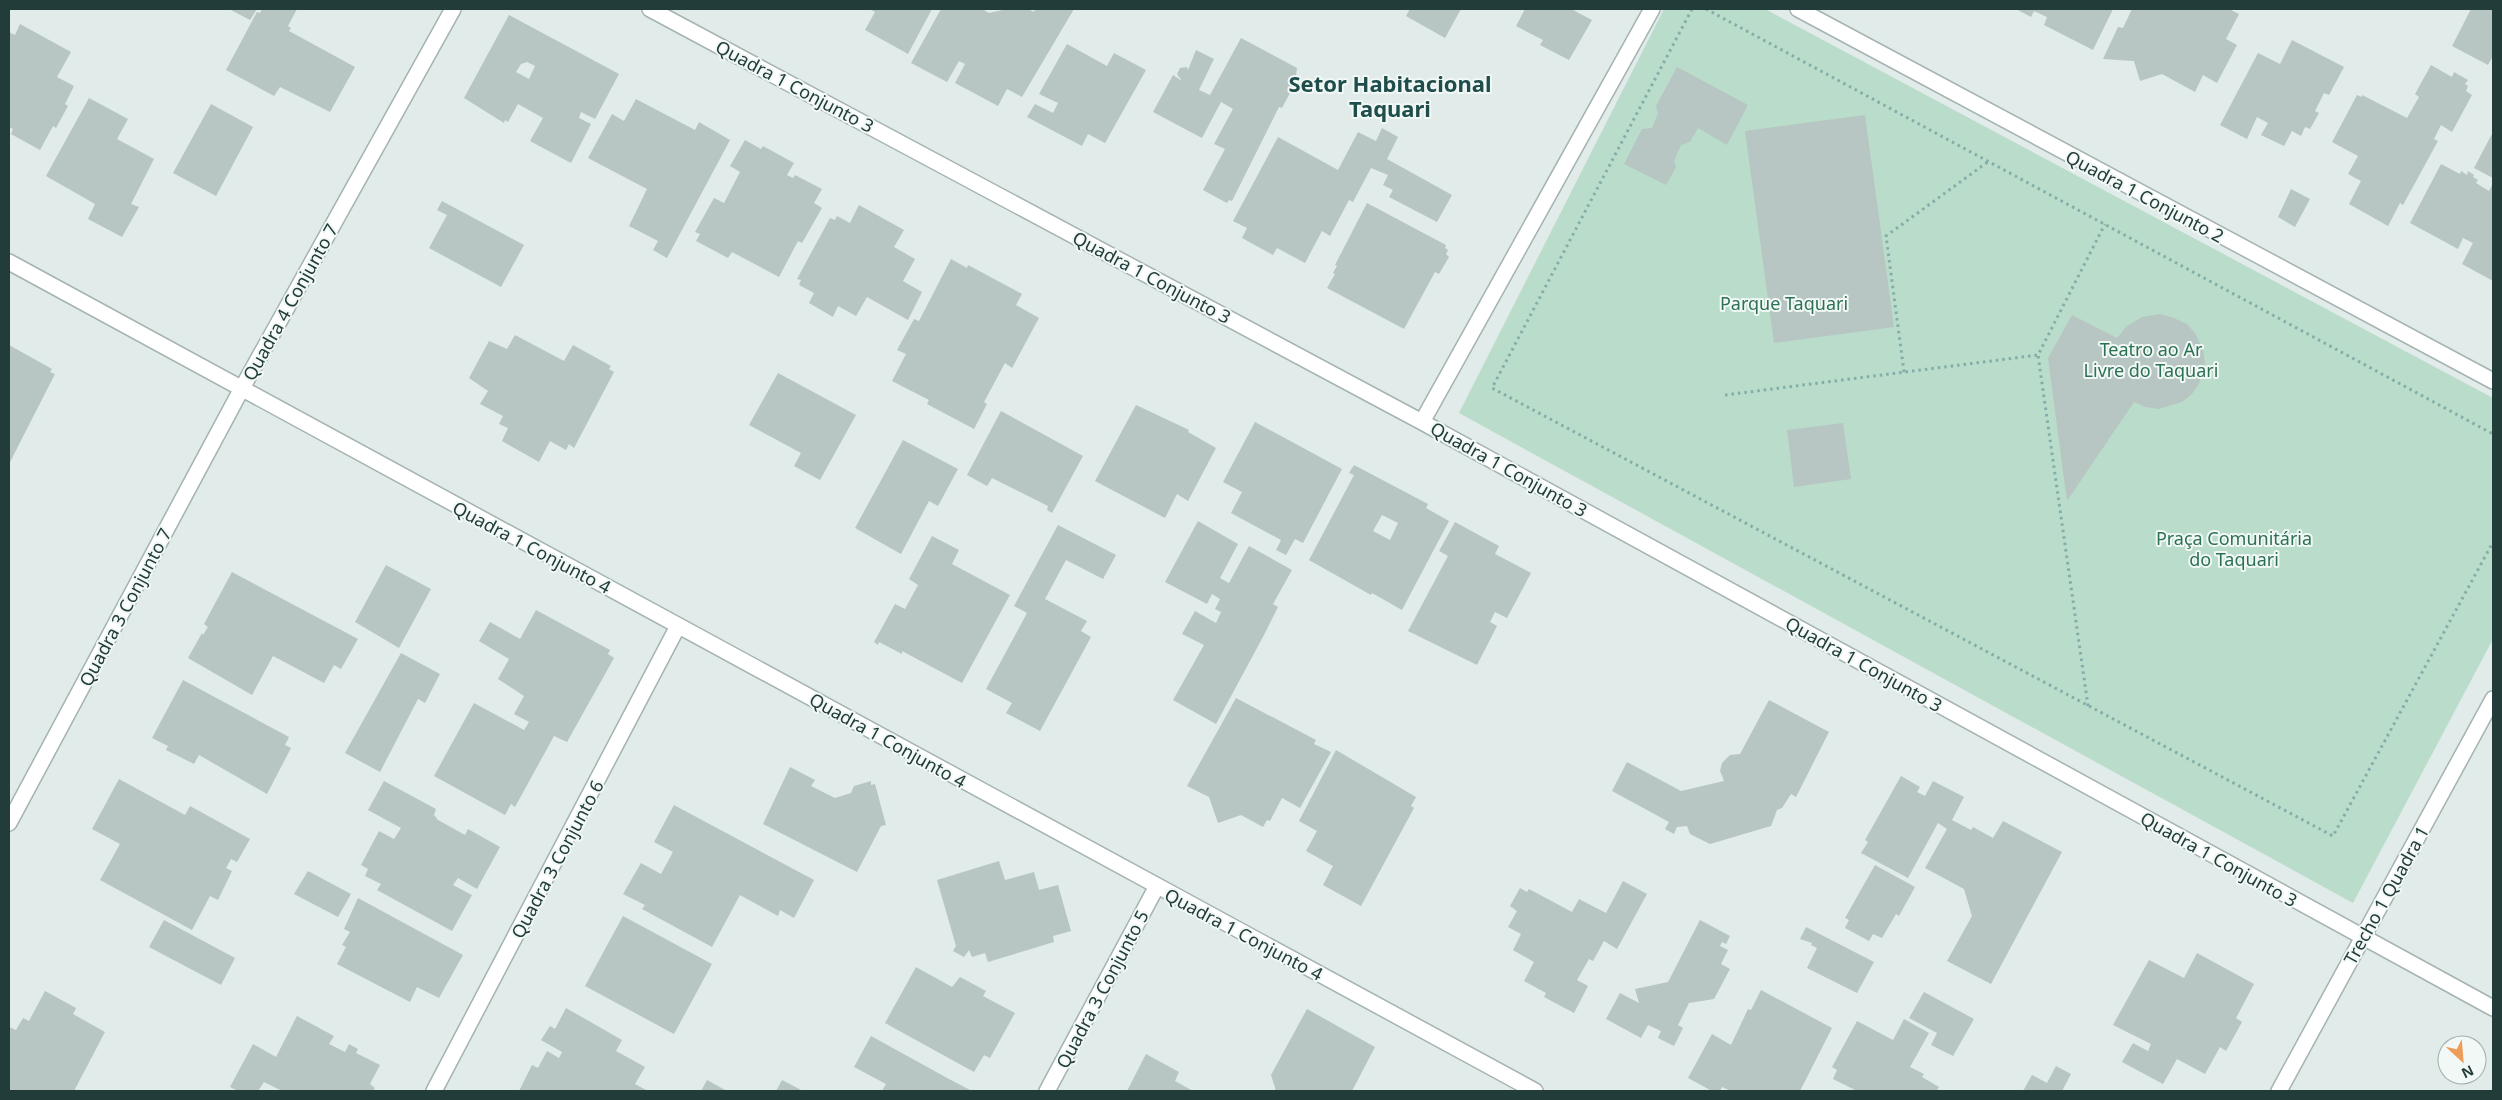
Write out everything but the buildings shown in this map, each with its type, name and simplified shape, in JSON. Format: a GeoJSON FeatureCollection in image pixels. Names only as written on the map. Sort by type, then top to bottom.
{"type":"FeatureCollection","features":[{"type":"Feature","properties":{"kind":"street","name":"Quadra 4 Conjunto 7"},"geometry":{"type":"LineString","coordinates":[[9,262],[241,390],[453,9]]}},
{"type":"Feature","properties":{"kind":"street","name":"Quadra 1 Conjunto 3"},"geometry":{"type":"LineString","coordinates":[[650,9],[1422,422],[2493,1008]]}},
{"type":"Feature","properties":{"kind":"street"},"geometry":{"type":"LineString","coordinates":[[1422,422],[1652,9]]}},
{"type":"Feature","properties":{"kind":"street","name":"Quadra 1 Conjunto 2"},"geometry":{"type":"LineString","coordinates":[[1798,9],[2493,380]]}},
{"type":"Feature","properties":{"kind":"street","name":"Quadra 1 Conjunto 4"},"geometry":{"type":"LineString","coordinates":[[241,390],[1535,1091]]}},
{"type":"Feature","properties":{"kind":"street","name":"Quadra 3 Conjunto 7"},"geometry":{"type":"LineString","coordinates":[[9,823],[241,390]]}},
{"type":"Feature","properties":{"kind":"street","name":"Quadra 3 Conjunto 6"},"geometry":{"type":"LineString","coordinates":[[434,1091],[678,626]]}},
{"type":"Feature","properties":{"kind":"street","name":"Trecho 1 Quadra 1"},"geometry":{"type":"LineString","coordinates":[[2279,1091],[2493,699]]}},
{"type":"Feature","properties":{"kind":"street","name":"Quadra 3 Conjunto 5"},"geometry":{"type":"LineString","coordinates":[[1047,1091],[1157,886]]}},
{"type":"Feature","properties":{"kind":"path"},"geometry":{"type":"LineString","coordinates":[[1692,9],[1492,388],[2332,836],[2493,542]]}},
{"type":"Feature","properties":{"kind":"path"},"geometry":{"type":"LineString","coordinates":[[1706,9],[2493,434]]}},
{"type":"Feature","properties":{"kind":"path"},"geometry":{"type":"LineString","coordinates":[[1904,372],[1886,236],[1988,162]]}},
{"type":"Feature","properties":{"kind":"path"},"geometry":{"type":"LineString","coordinates":[[2088,706],[2038,355],[2105,224]]}},
{"type":"Feature","properties":{"kind":"path"},"geometry":{"type":"LineString","coordinates":[[1725,395],[2038,355]]}},
{"type":"Feature","properties":{"kind":"green space","name":"Praça Comunitária do Taquari"},"geometry":{"type":"Polygon","coordinates":[[[1664,9],[1765,9],[2493,398],[2493,639],[2353,903],[1459,413],[1664,9]]]}},
{"type":"Feature","properties":{"kind":"district","name":"Setor Habitacional Taquari"},"geometry":{"type":"Point","coordinates":[1390,96]}},
{"type":"Feature","properties":{"kind":"park label","name":"Parque Taquari"},"geometry":{"type":"Point","coordinates":[1784,303]}},
{"type":"Feature","properties":{"kind":"park label","name":"Teatro ao Ar Livre do Taquari"},"geometry":{"type":"Point","coordinates":[2151,359]}}]}
